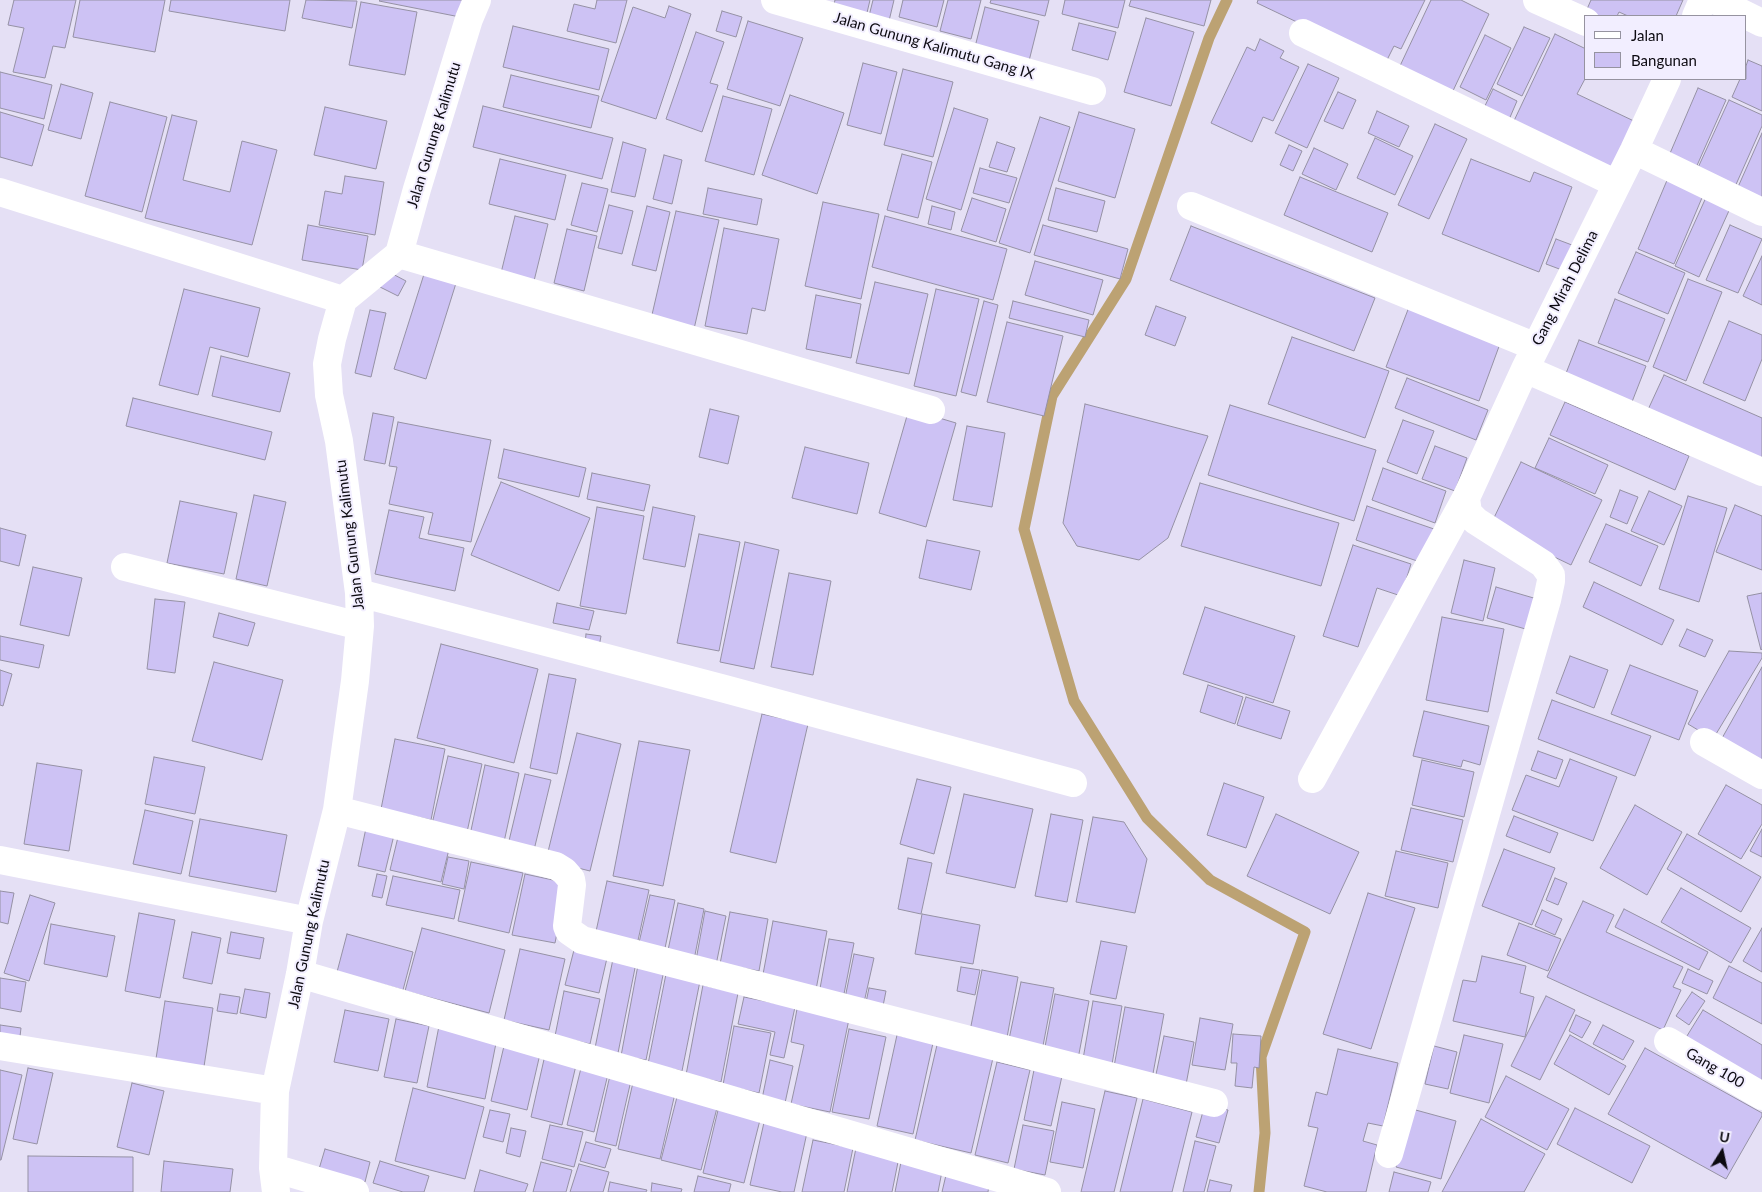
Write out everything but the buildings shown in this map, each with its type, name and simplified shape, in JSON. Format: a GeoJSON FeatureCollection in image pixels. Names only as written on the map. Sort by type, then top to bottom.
{"type":"FeatureCollection","features":[{"type":"Feature","properties":{"kind":"street","name":"Jalan Gunung Kalimutu"},"geometry":{"type":"LineString","coordinates":[[399,254],[423,170],[477,0]]}},
{"type":"Feature","properties":{"kind":"street","name":"Jalan Gunung Kalimutu Gang IX"},"geometry":{"type":"LineString","coordinates":[[775,0],[1092,91]]}},
{"type":"Feature","properties":{"kind":"street"},"geometry":{"type":"LineString","coordinates":[[1537,0],[1584,21]]}},
{"type":"Feature","properties":{"kind":"street"},"geometry":{"type":"LineString","coordinates":[[1696,15],[1703,0]]}},
{"type":"Feature","properties":{"kind":"street"},"geometry":{"type":"LineString","coordinates":[[1715,0],[1746,15]]}},
{"type":"Feature","properties":{"kind":"street"},"geometry":{"type":"LineString","coordinates":[[1747,16],[1762,23]]}},
{"type":"Feature","properties":{"kind":"street"},"geometry":{"type":"LineString","coordinates":[[1303,33],[1617,184]]}},
{"type":"Feature","properties":{"kind":"street","name":"Gang Mirah Delima"},"geometry":{"type":"LineString","coordinates":[[1312,778],[1466,498],[1530,358],[1634,150],[1667,80]]}},
{"type":"Feature","properties":{"kind":"street"},"geometry":{"type":"LineString","coordinates":[[1634,150],[1762,212]]}},
{"type":"Feature","properties":{"kind":"street"},"geometry":{"type":"LineString","coordinates":[[0,192],[343,300],[399,254],[930,410]]}},
{"type":"Feature","properties":{"kind":"street"},"geometry":{"type":"LineString","coordinates":[[1190,206],[1530,358],[1762,472]]}},
{"type":"Feature","properties":{"kind":"street","name":"Jalan Gunung Kalimutu"},"geometry":{"type":"LineString","coordinates":[[274,1180],[275,1091],[300,974],[309,920],[337,810],[355,681],[360,626],[359,593],[340,442],[329,395],[327,364],[343,300]]}},
{"type":"Feature","properties":{"kind":"street"},"geometry":{"type":"LineString","coordinates":[[1389,1154],[1551,581],[1551,575],[1543,564],[1468,514],[1466,498]]}},
{"type":"Feature","properties":{"kind":"street"},"geometry":{"type":"LineString","coordinates":[[125,566],[360,626]]}},
{"type":"Feature","properties":{"kind":"street"},"geometry":{"type":"LineString","coordinates":[[359,593],[726,689],[1073,783]]}},
{"type":"Feature","properties":{"kind":"street"},"geometry":{"type":"LineString","coordinates":[[1704,742],[1762,775]]}},
{"type":"Feature","properties":{"kind":"street"},"geometry":{"type":"LineString","coordinates":[[337,810],[556,866],[571,879],[572,885],[567,926],[569,931],[582,940],[1214,1103]]}},
{"type":"Feature","properties":{"kind":"street"},"geometry":{"type":"LineString","coordinates":[[0,860],[309,920]]}},
{"type":"Feature","properties":{"kind":"street"},"geometry":{"type":"LineString","coordinates":[[300,974],[1047,1192]]}},
{"type":"Feature","properties":{"kind":"street","name":"Gang 100"},"geometry":{"type":"LineString","coordinates":[[1668,1041],[1762,1096]]}},
{"type":"Feature","properties":{"kind":"street"},"geometry":{"type":"LineString","coordinates":[[0,1046],[275,1091]]}},
{"type":"Feature","properties":{"kind":"street"},"geometry":{"type":"LineString","coordinates":[[274,1180],[355,1192]]}},
{"type":"Feature","properties":{"kind":"waterway"},"geometry":{"type":"LineString","coordinates":[[1227,0],[1209,38],[1126,279],[1052,396],[1024,529],[1074,701],[1147,818],[1210,880],[1305,932],[1261,1057],[1265,1133],[1259,1192]]}}]}
